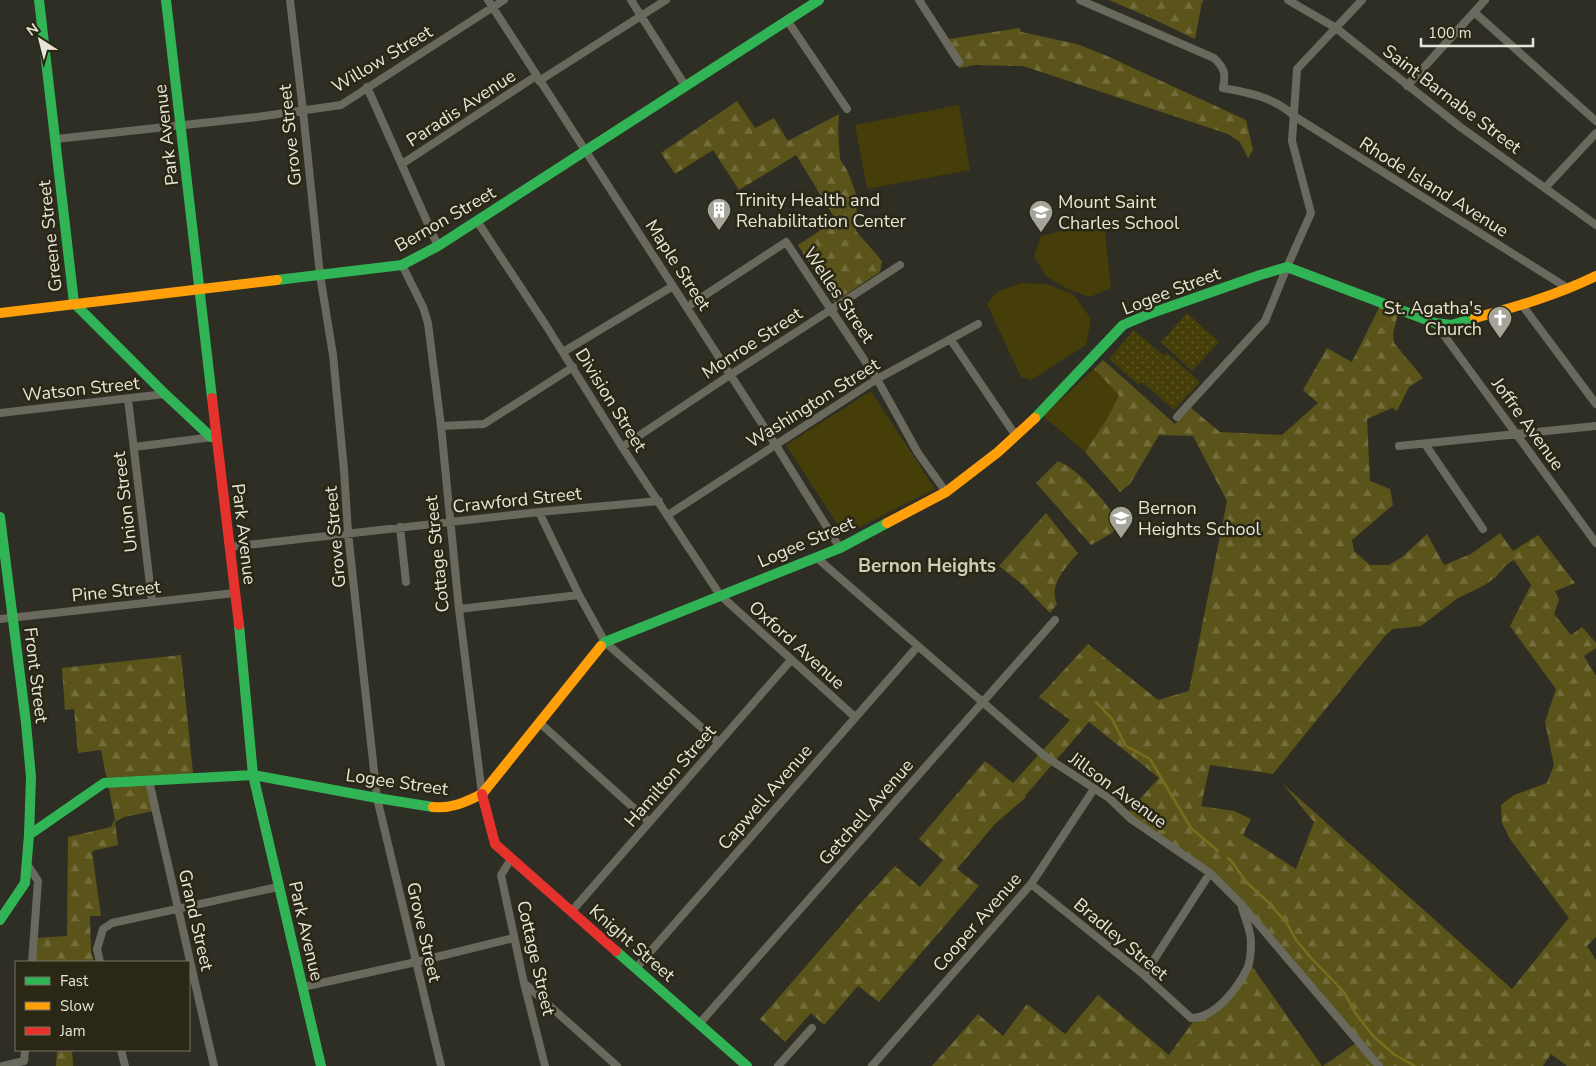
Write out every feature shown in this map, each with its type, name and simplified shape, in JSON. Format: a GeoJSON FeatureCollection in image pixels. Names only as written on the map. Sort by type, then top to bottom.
{"type":"FeatureCollection","features":[{"type":"Feature","properties":{"kind":"street","name":"Greene Street"},"geometry":{"type":"LineString","coordinates":[[39,0],[74,303],[165,394],[213,437]]}},
{"type":"Feature","properties":{"kind":"street","name":"Park Avenue"},"geometry":{"type":"LineString","coordinates":[[166,0],[200,290],[213,437],[230,547],[253,775],[321,1066]]}},
{"type":"Feature","properties":{"kind":"street","name":"Grove Street"},"geometry":{"type":"LineString","coordinates":[[290,0],[320,275],[333,355],[348,533],[377,798],[441,1066]]}},
{"type":"Feature","properties":{"kind":"street","name":"Maple Street"},"geometry":{"type":"LineString","coordinates":[[488,0],[687,307],[840,548]]}},
{"type":"Feature","properties":{"kind":"street","name":"Willow Street"},"geometry":{"type":"LineString","coordinates":[[56,139],[181,126],[341,105],[504,0]]}},
{"type":"Feature","properties":{"kind":"street"},"geometry":{"type":"LineString","coordinates":[[631,0],[686,87]]}},
{"type":"Feature","properties":{"kind":"street","name":"Paradis Avenue"},"geometry":{"type":"LineString","coordinates":[[402,164],[666,0]]}},
{"type":"Feature","properties":{"kind":"street","name":"Bernon Street"},"geometry":{"type":"LineString","coordinates":[[0,313],[402,265],[438,246],[819,0]]}},
{"type":"Feature","properties":{"kind":"street"},"geometry":{"type":"LineString","coordinates":[[918,0],[959,62]]}},
{"type":"Feature","properties":{"kind":"street","name":"Rhode Island Avenue"},"geometry":{"type":"LineString","coordinates":[[1080,0],[1214,58],[1221,65],[1226,76],[1224,88],[1248,92],[1286,108],[1294,116],[1569,289]]}},
{"type":"Feature","properties":{"kind":"street","name":"Saint Barnabe Street"},"geometry":{"type":"LineString","coordinates":[[1288,0],[1336,28],[1459,126],[1596,225]]}},
{"type":"Feature","properties":{"kind":"street"},"geometry":{"type":"LineString","coordinates":[[1177,417],[1265,321],[1311,213],[1292,141],[1297,69],[1362,0]]}},
{"type":"Feature","properties":{"kind":"street"},"geometry":{"type":"LineString","coordinates":[[1407,86],[1485,0]]}},
{"type":"Feature","properties":{"kind":"street"},"geometry":{"type":"LineString","coordinates":[[1474,12],[1596,121]]}},
{"type":"Feature","properties":{"kind":"street"},"geometry":{"type":"LineString","coordinates":[[787,20],[847,109]]}},
{"type":"Feature","properties":{"kind":"street"},"geometry":{"type":"LineString","coordinates":[[367,88],[438,246]]}},
{"type":"Feature","properties":{"kind":"street"},"geometry":{"type":"LineString","coordinates":[[1545,188],[1596,133]]}},
{"type":"Feature","properties":{"kind":"street","name":"Division Street"},"geometry":{"type":"LineString","coordinates":[[477,221],[573,367],[622,447],[720,595]]}},
{"type":"Feature","properties":{"kind":"street","name":"Welles Street"},"geometry":{"type":"LineString","coordinates":[[687,307],[786,242],[877,379],[918,453],[946,492]]}},
{"type":"Feature","properties":{"kind":"street","name":"Cottage Street"},"geometry":{"type":"LineString","coordinates":[[402,265],[423,307],[428,323],[441,426],[459,609],[482,794],[495,844]]}},
{"type":"Feature","properties":{"kind":"street","name":"Monroe Street"},"geometry":{"type":"LineString","coordinates":[[622,447],[830,309],[900,265]]}},
{"type":"Feature","properties":{"kind":"street"},"geometry":{"type":"LineString","coordinates":[[1287,267],[1435,323],[1451,325],[1522,305],[1569,289],[1596,276]]}},
{"type":"Feature","properties":{"kind":"street","name":"Logee Street"},"geometry":{"type":"LineString","coordinates":[[29,835],[104,783],[253,775],[377,798],[443,808],[457,806],[482,794],[597,649],[605,642],[720,595],[818,558],[946,492],[1016,436],[1123,325],[1250,278],[1287,267]]}},
{"type":"Feature","properties":{"kind":"street"},"geometry":{"type":"LineString","coordinates":[[563,352],[673,286]]}},
{"type":"Feature","properties":{"kind":"street"},"geometry":{"type":"LineString","coordinates":[[1522,305],[1596,404]]}},
{"type":"Feature","properties":{"kind":"street","name":"Joffre Avenue"},"geometry":{"type":"LineString","coordinates":[[1435,323],[1596,543]]}},
{"type":"Feature","properties":{"kind":"street","name":"Washington Street"},"geometry":{"type":"LineString","coordinates":[[668,515],[877,379],[978,324]]}},
{"type":"Feature","properties":{"kind":"street"},"geometry":{"type":"LineString","coordinates":[[951,340],[1016,436]]}},
{"type":"Feature","properties":{"kind":"street"},"geometry":{"type":"LineString","coordinates":[[441,426],[484,424],[573,367]]}},
{"type":"Feature","properties":{"kind":"street","name":"Watson Street"},"geometry":{"type":"LineString","coordinates":[[0,413],[165,394]]}},
{"type":"Feature","properties":{"kind":"street","name":"Union Street"},"geometry":{"type":"LineString","coordinates":[[128,399],[152,602]]}},
{"type":"Feature","properties":{"kind":"street"},"geometry":{"type":"LineString","coordinates":[[1399,446],[1596,426]]}},
{"type":"Feature","properties":{"kind":"street"},"geometry":{"type":"LineString","coordinates":[[134,447],[213,437]]}},
{"type":"Feature","properties":{"kind":"street"},"geometry":{"type":"LineString","coordinates":[[1425,444],[1483,529]]}},
{"type":"Feature","properties":{"kind":"street","name":"Crawford Street"},"geometry":{"type":"LineString","coordinates":[[230,547],[538,512],[659,501]]}},
{"type":"Feature","properties":{"kind":"street"},"geometry":{"type":"LineString","coordinates":[[538,512],[579,595],[605,642],[719,743]]}},
{"type":"Feature","properties":{"kind":"street","name":"Front Street"},"geometry":{"type":"LineString","coordinates":[[0,517],[31,777],[25,883],[0,920]]}},
{"type":"Feature","properties":{"kind":"street"},"geometry":{"type":"LineString","coordinates":[[400,527],[406,582]]}},
{"type":"Feature","properties":{"kind":"street","name":"Jillson Avenue"},"geometry":{"type":"LineString","coordinates":[[818,558],[1046,757],[1109,798],[1131,819],[1210,873],[1242,904],[1379,1066]]}},
{"type":"Feature","properties":{"kind":"street","name":"Pine Street"},"geometry":{"type":"LineString","coordinates":[[0,619],[235,593]]}},
{"type":"Feature","properties":{"kind":"street"},"geometry":{"type":"LineString","coordinates":[[459,609],[579,595]]}},
{"type":"Feature","properties":{"kind":"street","name":"Oxford Avenue"},"geometry":{"type":"LineString","coordinates":[[720,595],[855,717]]}},
{"type":"Feature","properties":{"kind":"street","name":"Getchell Avenue"},"geometry":{"type":"LineString","coordinates":[[699,1024],[1055,620]]}},
{"type":"Feature","properties":{"kind":"street","name":"Capwell Avenue"},"geometry":{"type":"LineString","coordinates":[[636,968],[918,646]]}},
{"type":"Feature","properties":{"kind":"street","name":"Hamilton Street"},"geometry":{"type":"LineString","coordinates":[[572,912],[790,660]]}},
{"type":"Feature","properties":{"kind":"street"},"geometry":{"type":"LineString","coordinates":[[540,723],[649,822]]}},
{"type":"Feature","properties":{"kind":"street","name":"Grand Street"},"geometry":{"type":"LineString","coordinates":[[149,781],[190,961]]}},
{"type":"Feature","properties":{"kind":"street","name":"Cooper Avenue"},"geometry":{"type":"LineString","coordinates":[[872,1066],[1030,884],[1094,789]]}},
{"type":"Feature","properties":{"kind":"street","name":"Knight Street"},"geometry":{"type":"LineString","coordinates":[[495,844],[747,1066]]}},
{"type":"Feature","properties":{"kind":"street","name":"Cottage Street"},"geometry":{"type":"LineString","coordinates":[[511,859],[501,875],[524,983],[545,1066]]}},
{"type":"Feature","properties":{"kind":"street"},"geometry":{"type":"LineString","coordinates":[[27,864],[38,881],[32,961]]}},
{"type":"Feature","properties":{"kind":"street"},"geometry":{"type":"LineString","coordinates":[[1144,975],[1210,873]]}},
{"type":"Feature","properties":{"kind":"street","name":"Bradley Street"},"geometry":{"type":"LineString","coordinates":[[1030,884],[1144,975],[1191,1018],[1198,1018],[1212,1012],[1228,998],[1248,967],[1251,942],[1242,904]]}},
{"type":"Feature","properties":{"kind":"street"},"geometry":{"type":"LineString","coordinates":[[100,961],[97,949],[102,929],[112,923],[278,887]]}},
{"type":"Feature","properties":{"kind":"street"},"geometry":{"type":"LineString","coordinates":[[302,987],[514,938]]}},
{"type":"Feature","properties":{"kind":"street","name":"Grand Street"},"geometry":{"type":"LineString","coordinates":[[190,962],[214,1066]]}},
{"type":"Feature","properties":{"kind":"street"},"geometry":{"type":"LineString","coordinates":[[524,983],[618,1066]]}},
{"type":"Feature","properties":{"kind":"street"},"geometry":{"type":"LineString","coordinates":[[778,1066],[812,1028]]}},
{"type":"Feature","properties":{"kind":"street"},"geometry":{"type":"LineString","coordinates":[[3,1066],[24,1062],[25,1051]]}},
{"type":"Feature","properties":{"kind":"street"},"geometry":{"type":"LineString","coordinates":[[121,1051],[125,1066]]}},
{"type":"Feature","properties":{"kind":"shaded area"},"geometry":{"type":"Polygon","coordinates":[[[959,105],[970,170],[867,189],[855,125],[959,105]]]}},
{"type":"Feature","properties":{"kind":"shaded area"},"geometry":{"type":"Polygon","coordinates":[[[1099,222],[1104,225],[1111,288],[1090,297],[1067,289],[1046,276],[1034,256],[1041,236],[1099,222]]]}},
{"type":"Feature","properties":{"kind":"shaded area"},"geometry":{"type":"Polygon","coordinates":[[[1021,283],[1047,284],[1074,295],[1091,319],[1086,345],[1031,380],[1021,377],[987,304],[997,292],[1021,283]]]}},
{"type":"Feature","properties":{"kind":"shaded area"},"geometry":{"type":"Polygon","coordinates":[[[1187,313],[1219,342],[1192,371],[1161,342],[1187,313]]]}},
{"type":"Feature","properties":{"kind":"shaded area"},"geometry":{"type":"Polygon","coordinates":[[[1134,330],[1164,356],[1167,353],[1200,382],[1174,410],[1142,382],[1139,385],[1109,359],[1134,330]]]}},
{"type":"Feature","properties":{"kind":"shaded area"},"geometry":{"type":"Polygon","coordinates":[[[1094,369],[1119,395],[1107,419],[1085,452],[1043,416],[1094,369]]]}},
{"type":"Feature","properties":{"kind":"shaded area"},"geometry":{"type":"Polygon","coordinates":[[[871,391],[935,489],[844,535],[786,445],[871,391]]]}},
{"type":"Feature","properties":{"kind":"green space"},"geometry":{"type":"Polygon","coordinates":[[[1109,0],[1204,0],[1195,39],[1109,0]]]}},
{"type":"Feature","properties":{"kind":"green space"},"geometry":{"type":"Polygon","coordinates":[[[1020,28],[1021,32],[1077,44],[1107,56],[1246,120],[1253,150],[1248,158],[1240,142],[1228,134],[1023,66],[975,65],[959,68],[942,40],[1020,28]]]}},
{"type":"Feature","properties":{"kind":"green space"},"geometry":{"type":"Polygon","coordinates":[[[737,101],[755,128],[774,118],[788,141],[839,114],[840,159],[848,172],[857,197],[856,231],[882,261],[880,272],[834,302],[798,245],[836,220],[796,155],[739,190],[713,150],[675,174],[661,153],[737,101]]]}},
{"type":"Feature","properties":{"kind":"green space"},"geometry":{"type":"Polygon","coordinates":[[[1380,306],[1398,314],[1393,333],[1394,343],[1423,378],[1409,387],[1397,411],[1392,408],[1367,419],[1370,481],[1390,489],[1393,505],[1352,540],[1354,551],[1370,565],[1389,565],[1402,557],[1427,534],[1444,565],[1471,554],[1500,533],[1513,551],[1538,535],[1575,583],[1555,591],[1559,600],[1554,614],[1571,635],[1582,627],[1596,643],[1596,648],[1584,656],[1596,676],[1596,937],[1587,946],[1596,960],[1596,1066],[1567,1066],[1551,1054],[1543,1066],[1323,1066],[1359,1041],[1229,888],[1127,813],[1159,778],[1089,722],[1026,797],[994,825],[957,869],[979,886],[879,1002],[858,986],[824,1025],[811,1013],[785,1042],[760,1019],[895,866],[920,887],[943,860],[919,839],[985,761],[1013,783],[1070,720],[1039,697],[1088,644],[1158,700],[1189,691],[1227,501],[1193,436],[1159,435],[1130,484],[1120,492],[1085,452],[1107,419],[1119,395],[1094,369],[1103,360],[1175,424],[1191,408],[1220,432],[1282,435],[1318,403],[1303,390],[1327,348],[1352,362],[1380,306]],[[1514,560],[1506,565],[1496,577],[1483,586],[1458,598],[1421,626],[1393,629],[1384,637],[1273,774],[1210,765],[1201,806],[1234,811],[1251,819],[1243,835],[1296,869],[1314,822],[1283,784],[1512,989],[1569,918],[1510,839],[1502,823],[1501,805],[1514,795],[1547,783],[1554,765],[1545,722],[1556,689],[1510,626],[1531,585],[1514,560]]]}},
{"type":"Feature","properties":{"kind":"green space"},"geometry":{"type":"Polygon","coordinates":[[[1058,461],[1084,479],[1108,507],[1119,524],[1112,533],[1091,545],[1036,483],[1058,461]]]}},
{"type":"Feature","properties":{"kind":"green space"},"geometry":{"type":"Polygon","coordinates":[[[1046,513],[1078,553],[1060,576],[1055,590],[1057,604],[1050,613],[1023,585],[999,566],[1046,513]]]}},
{"type":"Feature","properties":{"kind":"green space"},"geometry":{"type":"Polygon","coordinates":[[[181,655],[193,773],[151,777],[158,810],[124,817],[115,822],[118,845],[92,851],[101,916],[90,916],[91,951],[94,961],[34,961],[36,938],[67,936],[68,837],[111,827],[115,819],[101,750],[78,753],[74,709],[65,710],[62,668],[181,655]]]}},
{"type":"Feature","properties":{"kind":"green space"},"geometry":{"type":"Polygon","coordinates":[[[1247,959],[1322,1066],[932,1066],[978,1014],[1003,1036],[1027,1004],[1065,1034],[1098,995],[1169,1055],[1195,1019],[1222,1003],[1241,975],[1247,959]]]}},
{"type":"Feature","properties":{"kind":"green space"},"geometry":{"type":"Polygon","coordinates":[[[57,1051],[72,1051],[73,1066],[56,1066],[57,1051]]]}},
{"type":"Feature","properties":{"kind":"waterway"},"geometry":{"type":"LineString","coordinates":[[1096,702],[1112,719],[1126,746],[1150,759],[1191,828],[1218,851]]}},
{"type":"Feature","properties":{"kind":"waterway"},"geometry":{"type":"LineString","coordinates":[[1228,858],[1247,883],[1287,923],[1296,940],[1312,959],[1344,992],[1356,1014],[1374,1037],[1395,1055],[1415,1066]]}},
{"type":"Feature","properties":{"kind":"traffic: fast"},"geometry":{"type":"LineString","coordinates":[[39,0],[74,303],[211,437]]}},
{"type":"Feature","properties":{"kind":"traffic: fast"},"geometry":{"type":"LineString","coordinates":[[166,0],[212,398]]}},
{"type":"Feature","properties":{"kind":"traffic: fast"},"geometry":{"type":"LineString","coordinates":[[277,280],[402,265],[438,246],[819,0]]}},
{"type":"Feature","properties":{"kind":"traffic: fast"},"geometry":{"type":"LineString","coordinates":[[1035,418],[1123,325],[1149,314],[1287,267],[1435,323],[1451,325],[1475,318]]}},
{"type":"Feature","properties":{"kind":"traffic: fast"},"geometry":{"type":"LineString","coordinates":[[0,517],[31,777],[25,883],[0,920]]}},
{"type":"Feature","properties":{"kind":"traffic: fast"},"geometry":{"type":"LineString","coordinates":[[601,646],[605,642],[840,548],[887,523]]}},
{"type":"Feature","properties":{"kind":"traffic: fast"},"geometry":{"type":"LineString","coordinates":[[239,625],[253,775],[321,1066]]}},
{"type":"Feature","properties":{"kind":"traffic: fast"},"geometry":{"type":"LineString","coordinates":[[29,835],[104,783],[253,775],[433,807]]}},
{"type":"Feature","properties":{"kind":"traffic: fast"},"geometry":{"type":"LineString","coordinates":[[616,951],[747,1066]]}},
{"type":"Feature","properties":{"kind":"traffic: slow"},"geometry":{"type":"LineString","coordinates":[[1475,318],[1536,300],[1596,276]]}},
{"type":"Feature","properties":{"kind":"traffic: slow"},"geometry":{"type":"LineString","coordinates":[[0,313],[277,280]]}},
{"type":"Feature","properties":{"kind":"traffic: slow"},"geometry":{"type":"LineString","coordinates":[[887,523],[946,492],[998,452],[1035,418]]}},
{"type":"Feature","properties":{"kind":"traffic: slow"},"geometry":{"type":"LineString","coordinates":[[433,807],[452,806],[482,794],[601,646]]}},
{"type":"Feature","properties":{"kind":"traffic: jam"},"geometry":{"type":"LineString","coordinates":[[212,398],[239,625]]}},
{"type":"Feature","properties":{"kind":"traffic: jam"},"geometry":{"type":"LineString","coordinates":[[482,794],[495,844],[616,951]]}},
{"type":"Feature","properties":{"kind":"place","name":"Trinity Health and Rehabilitation Center"},"geometry":{"type":"Point","coordinates":[719,231]}},
{"type":"Feature","properties":{"kind":"place","name":"Mount Saint Charles School"},"geometry":{"type":"Point","coordinates":[1041,233]}},
{"type":"Feature","properties":{"kind":"place","name":"St. Agatha's Church"},"geometry":{"type":"Point","coordinates":[1500,339]}},
{"type":"Feature","properties":{"kind":"place","name":"Bernon Heights School"},"geometry":{"type":"Point","coordinates":[1121,539]}},
{"type":"Feature","properties":{"kind":"district","name":"Bernon Heights"},"geometry":{"type":"Point","coordinates":[927,565]}}]}
